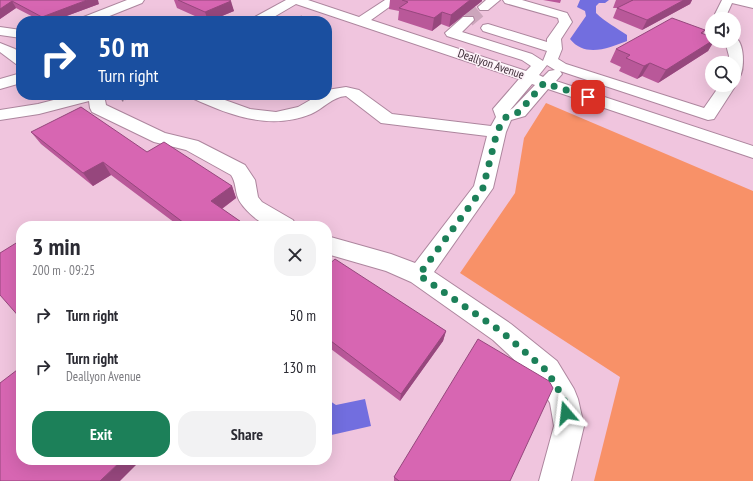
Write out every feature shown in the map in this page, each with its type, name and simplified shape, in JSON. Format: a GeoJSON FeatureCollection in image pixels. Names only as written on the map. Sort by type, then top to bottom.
{"type":"FeatureCollection","features":[{"type":"Feature","properties":{"kind":"street"},"geometry":{"type":"LineString","coordinates":[[98,16],[138,0]]}},
{"type":"Feature","properties":{"kind":"street"},"geometry":{"type":"LineString","coordinates":[[267,16],[296,0]]}},
{"type":"Feature","properties":{"kind":"street","name":"Deallyon Avenue"},"geometry":{"type":"LineString","coordinates":[[296,0],[753,152]]}},
{"type":"Feature","properties":{"kind":"street"},"geometry":{"type":"LineString","coordinates":[[361,21],[393,0]]}},
{"type":"Feature","properties":{"kind":"street"},"geometry":{"type":"LineString","coordinates":[[332,94],[348,91],[353,93],[387,119],[500,125],[519,112],[544,83],[552,60],[554,39],[566,22],[563,16],[509,0]]}},
{"type":"Feature","properties":{"kind":"street"},"geometry":{"type":"LineString","coordinates":[[723,12],[728,0]]}},
{"type":"Feature","properties":{"kind":"street"},"geometry":{"type":"LineString","coordinates":[[733,0],[753,4]]}},
{"type":"Feature","properties":{"kind":"street"},"geometry":{"type":"LineString","coordinates":[[468,20],[452,33],[527,57],[552,60]]}},
{"type":"Feature","properties":{"kind":"street"},"geometry":{"type":"LineString","coordinates":[[548,24],[561,28]]}},
{"type":"Feature","properties":{"kind":"street"},"geometry":{"type":"LineString","coordinates":[[488,28],[552,60],[708,115],[723,92]]}},
{"type":"Feature","properties":{"kind":"street"},"geometry":{"type":"LineString","coordinates":[[1,32],[16,34]]}},
{"type":"Feature","properties":{"kind":"street"},"geometry":{"type":"LineString","coordinates":[[0,47],[16,56]]}},
{"type":"Feature","properties":{"kind":"street"},"geometry":{"type":"LineString","coordinates":[[419,275],[483,188],[500,125],[501,109],[528,77],[552,60]]}},
{"type":"Feature","properties":{"kind":"street"},"geometry":{"type":"LineString","coordinates":[[0,84],[16,79]]}},
{"type":"Feature","properties":{"kind":"street"},"geometry":{"type":"LineString","coordinates":[[0,115],[39,109],[60,100]]}},
{"type":"Feature","properties":{"kind":"street"},"geometry":{"type":"LineString","coordinates":[[97,100],[98,108],[160,138],[192,145],[238,170],[245,180],[249,200],[255,207],[278,221]]}},
{"type":"Feature","properties":{"kind":"street"},"geometry":{"type":"LineString","coordinates":[[210,100],[242,114],[284,116],[303,111],[322,100]]}},
{"type":"Feature","properties":{"kind":"street"},"geometry":{"type":"LineString","coordinates":[[332,246],[391,263],[419,275],[502,332],[547,371],[564,399],[569,426],[555,481]]}},
{"type":"Feature","properties":{"kind":"shaded area"},"geometry":{"type":"Polygon","coordinates":[[[580,0],[609,0],[605,3],[599,3],[596,6],[596,13],[627,35],[627,41],[597,50],[590,50],[576,45],[570,39],[586,16],[585,11],[577,7],[580,0]]]}},
{"type":"Feature","properties":{"kind":"shaded area"},"geometry":{"type":"Polygon","coordinates":[[[546,103],[753,191],[753,481],[594,481],[620,377],[460,273],[515,193],[524,138],[546,103]]]}},
{"type":"Feature","properties":{"kind":"shaded area"},"geometry":{"type":"Polygon","coordinates":[[[365,399],[371,426],[332,435],[332,402],[336,405],[365,399]]]}},
{"type":"Feature","properties":{"kind":"building"},"geometry":{"type":"Polygon","coordinates":[[[0,0],[87,0],[45,16],[40,16],[12,1],[0,9],[0,0]]]}},
{"type":"Feature","properties":{"kind":"building"},"geometry":{"type":"Polygon","coordinates":[[[178,0],[229,0],[231,1],[205,12],[178,0]]]}},
{"type":"Feature","properties":{"kind":"building"},"geometry":{"type":"Polygon","coordinates":[[[402,0],[470,0],[451,15],[442,12],[434,18],[399,8],[408,2],[402,0]]]}},
{"type":"Feature","properties":{"kind":"building"},"geometry":{"type":"Polygon","coordinates":[[[633,0],[684,0],[647,20],[617,8],[633,0]]]}},
{"type":"Feature","properties":{"kind":"building"},"geometry":{"type":"Polygon","coordinates":[[[672,18],[705,30],[701,33],[705,34],[705,45],[666,70],[650,63],[644,66],[626,58],[630,55],[616,49],[672,18]]]}},
{"type":"Feature","properties":{"kind":"building"},"geometry":{"type":"Polygon","coordinates":[[[81,107],[147,152],[164,142],[232,186],[211,201],[240,221],[181,221],[103,162],[83,173],[31,132],[81,107]]]}},
{"type":"Feature","properties":{"kind":"building"},"geometry":{"type":"Polygon","coordinates":[[[16,243],[16,313],[0,295],[0,253],[16,243]]]}},
{"type":"Feature","properties":{"kind":"building"},"geometry":{"type":"Polygon","coordinates":[[[335,259],[446,331],[401,394],[332,342],[332,262],[335,259]]]}},
{"type":"Feature","properties":{"kind":"building"},"geometry":{"type":"Polygon","coordinates":[[[478,339],[549,381],[553,388],[510,481],[399,481],[394,477],[478,339]]]}},
{"type":"Feature","properties":{"kind":"building"},"geometry":{"type":"Polygon","coordinates":[[[16,371],[16,465],[117,465],[100,481],[0,481],[0,383],[16,371]]]}},
{"type":"Feature","properties":{"kind":"tunnel"},"geometry":{"type":"LineString","coordinates":[[468,20],[484,7]]}},
{"type":"Feature","properties":{"kind":"route"},"geometry":{"type":"LineString","coordinates":[[566,413],[564,399],[547,371],[502,332],[419,275],[483,188],[497,132],[504,118],[519,112],[544,83],[588,97]]}}]}
